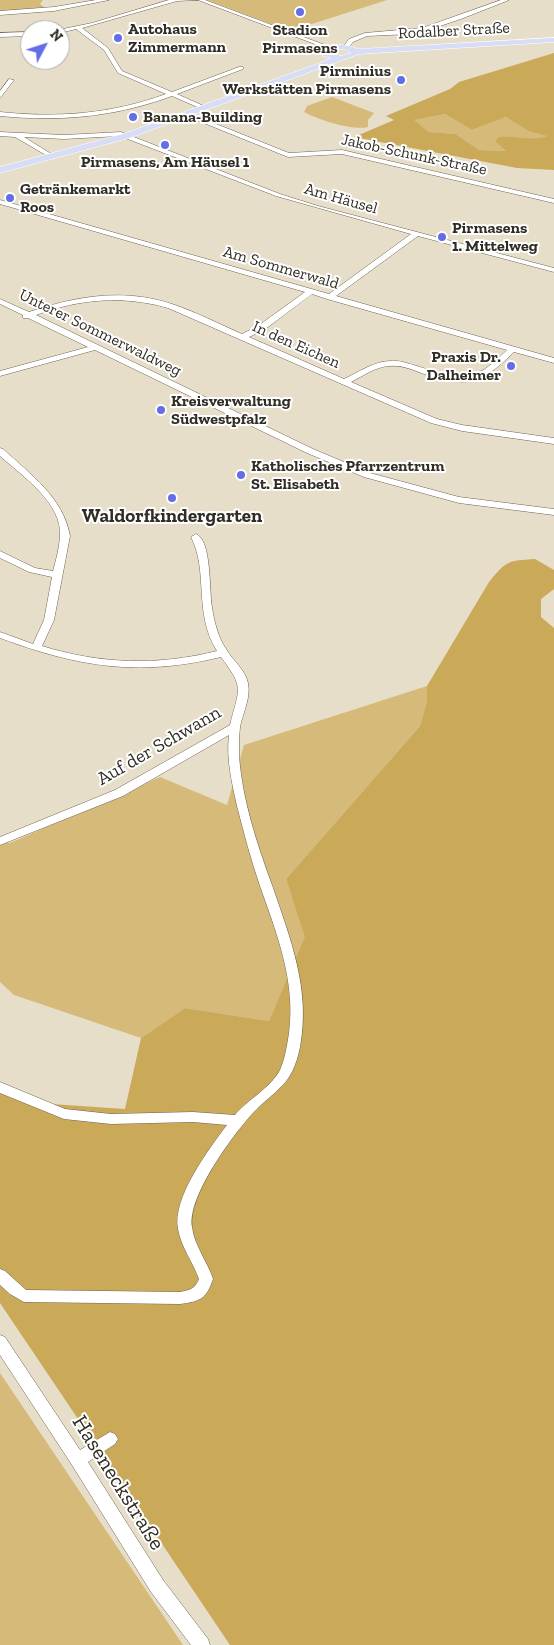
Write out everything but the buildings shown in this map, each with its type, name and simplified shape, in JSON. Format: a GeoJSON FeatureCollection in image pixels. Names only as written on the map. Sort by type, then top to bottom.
{"type":"FeatureCollection","features":[{"type":"Feature","properties":{"kind":"main road","name":"Rodalber Straße"},"geometry":{"type":"LineString","coordinates":[[0,170],[126,136],[336,58],[350,57],[356,52],[554,40]]}},
{"type":"Feature","properties":{"kind":"main road"},"geometry":{"type":"LineString","coordinates":[[336,58],[326,54],[325,51],[330,48],[346,47],[356,52]]}},
{"type":"Feature","properties":{"kind":"street"},"geometry":{"type":"LineString","coordinates":[[0,13],[40,11],[106,0]]}},
{"type":"Feature","properties":{"kind":"street"},"geometry":{"type":"LineString","coordinates":[[70,29],[175,0]]}},
{"type":"Feature","properties":{"kind":"street"},"geometry":{"type":"LineString","coordinates":[[179,0],[195,0]]}},
{"type":"Feature","properties":{"kind":"street"},"geometry":{"type":"LineString","coordinates":[[200,0],[330,48]]}},
{"type":"Feature","properties":{"kind":"street"},"geometry":{"type":"LineString","coordinates":[[346,47],[350,41],[362,36],[421,30],[506,0]]}},
{"type":"Feature","properties":{"kind":"street"},"geometry":{"type":"LineString","coordinates":[[78,28],[106,49],[120,72],[204,108]]}},
{"type":"Feature","properties":{"kind":"street"},"geometry":{"type":"LineString","coordinates":[[0,35],[20,34]]}},
{"type":"Feature","properties":{"kind":"street"},"geometry":{"type":"LineString","coordinates":[[0,114],[54,118],[123,110],[241,68]]}},
{"type":"Feature","properties":{"kind":"street"},"geometry":{"type":"LineString","coordinates":[[0,96],[11,80]]}},
{"type":"Feature","properties":{"kind":"street","name":"Jakob-Schunk-Straße"},"geometry":{"type":"LineString","coordinates":[[186,114],[283,154],[299,156],[330,151],[350,153],[554,201]]}},
{"type":"Feature","properties":{"kind":"street","name":"Am Häusel"},"geometry":{"type":"LineString","coordinates":[[0,134],[64,136],[111,133],[126,136],[278,195],[554,270]]}},
{"type":"Feature","properties":{"kind":"street"},"geometry":{"type":"LineString","coordinates":[[17,136],[51,156]]}},
{"type":"Feature","properties":{"kind":"street","name":"Am Sommerwald"},"geometry":{"type":"LineString","coordinates":[[0,202],[554,361]]}},
{"type":"Feature","properties":{"kind":"street"},"geometry":{"type":"LineString","coordinates":[[330,297],[416,234]]}},
{"type":"Feature","properties":{"kind":"street"},"geometry":{"type":"LineString","coordinates":[[243,338],[261,328],[311,291]]}},
{"type":"Feature","properties":{"kind":"street","name":"In den Eichen"},"geometry":{"type":"LineString","coordinates":[[26,316],[80,300],[107,297],[136,297],[171,306],[406,410],[448,425],[554,441]]}},
{"type":"Feature","properties":{"kind":"street","name":"Unterer Sommerwaldweg"},"geometry":{"type":"LineString","coordinates":[[0,301],[26,316],[310,451],[367,475],[459,500],[554,512]]}},
{"type":"Feature","properties":{"kind":"street"},"geometry":{"type":"LineString","coordinates":[[0,374],[93,348]]}},
{"type":"Feature","properties":{"kind":"street"},"geometry":{"type":"LineString","coordinates":[[344,382],[381,365],[391,363],[404,364],[454,380],[471,381],[482,376],[512,350]]}},
{"type":"Feature","properties":{"kind":"street"},"geometry":{"type":"LineString","coordinates":[[0,451],[51,500],[62,515],[66,536],[49,620],[36,648]]}},
{"type":"Feature","properties":{"kind":"street","name":"Auf der Schwann"},"geometry":{"type":"LineString","coordinates":[[0,841],[119,793],[236,727],[242,704],[242,681],[223,653],[209,619],[205,598],[201,547],[196,537]]}},
{"type":"Feature","properties":{"kind":"street"},"geometry":{"type":"LineString","coordinates":[[0,554],[32,570],[57,575]]}},
{"type":"Feature","properties":{"kind":"street"},"geometry":{"type":"LineString","coordinates":[[0,635],[36,648],[82,660],[139,667],[176,664],[223,653]]}},
{"type":"Feature","properties":{"kind":"street"},"geometry":{"type":"LineString","coordinates":[[0,1275],[24,1296],[180,1298],[193,1296],[202,1290],[206,1279],[187,1239],[185,1211],[193,1188],[237,1121],[281,1078],[293,1048],[298,1004],[291,962],[252,844],[241,796],[236,760],[236,727]]}},
{"type":"Feature","properties":{"kind":"street"},"geometry":{"type":"LineString","coordinates":[[0,1087],[64,1114],[111,1119],[193,1117],[237,1121]]}},
{"type":"Feature","properties":{"kind":"street","name":"Haseneckstraße"},"geometry":{"type":"LineString","coordinates":[[0,1342],[78,1460],[108,1512],[157,1586],[202,1645]]}},
{"type":"Feature","properties":{"kind":"street"},"geometry":{"type":"LineString","coordinates":[[78,1460],[110,1439]]}},
{"type":"Feature","properties":{"kind":"shaded area"},"geometry":{"type":"Polygon","coordinates":[[[0,0],[43,0],[40,4],[45,8],[0,11],[0,0]]]}},
{"type":"Feature","properties":{"kind":"shaded area"},"geometry":{"type":"Polygon","coordinates":[[[207,0],[387,0],[290,31],[207,0]]]}},
{"type":"Feature","properties":{"kind":"shaded area"},"geometry":{"type":"Polygon","coordinates":[[[554,53],[554,170],[517,168],[354,137],[394,120],[386,116],[450,89],[459,82],[554,53]],[[445,114],[414,120],[429,132],[456,134],[479,150],[506,151],[495,141],[499,137],[541,138],[547,136],[529,131],[506,117],[472,130],[445,114]]]}},
{"type":"Feature","properties":{"kind":"shaded area"},"geometry":{"type":"Polygon","coordinates":[[[332,97],[374,113],[368,120],[368,127],[362,128],[336,124],[304,112],[307,106],[332,97]]]}},
{"type":"Feature","properties":{"kind":"shaded area"},"geometry":{"type":"Polygon","coordinates":[[[445,114],[472,130],[506,117],[547,136],[536,140],[496,141],[506,151],[479,150],[456,134],[429,132],[413,120],[445,114]]]}},
{"type":"Feature","properties":{"kind":"shaded area"},"geometry":{"type":"Polygon","coordinates":[[[535,559],[554,570],[554,589],[541,599],[541,617],[554,628],[554,1645],[230,1645],[0,1303],[0,1088],[36,1103],[125,1109],[141,1038],[185,1008],[269,1021],[305,937],[286,879],[420,726],[427,701],[427,686],[489,582],[500,569],[513,561],[535,559]]]}},
{"type":"Feature","properties":{"kind":"shaded area"},"geometry":{"type":"Polygon","coordinates":[[[427,686],[427,701],[420,726],[286,879],[306,937],[269,1021],[185,1008],[141,1038],[14,995],[0,982],[0,841],[10,843],[160,777],[227,805],[244,745],[427,686]]]}},
{"type":"Feature","properties":{"kind":"shaded area"},"geometry":{"type":"Polygon","coordinates":[[[0,1373],[183,1645],[0,1645],[0,1373]]]}},
{"type":"Feature","properties":{"kind":"place","name":"Stadion Pirmasens"},"geometry":{"type":"Point","coordinates":[300,12]}},
{"type":"Feature","properties":{"kind":"place","name":"Autohaus Zimmermann"},"geometry":{"type":"Point","coordinates":[118,38]}},
{"type":"Feature","properties":{"kind":"place","name":"Pirminius Werkstätten Pirmasens"},"geometry":{"type":"Point","coordinates":[401,80]}},
{"type":"Feature","properties":{"kind":"place","name":"Banana-Building"},"geometry":{"type":"Point","coordinates":[133,117]}},
{"type":"Feature","properties":{"kind":"place","name":"Pirmasens, Am Häusel 1"},"geometry":{"type":"Point","coordinates":[165,145]}},
{"type":"Feature","properties":{"kind":"place","name":"Getränkemarkt Roos"},"geometry":{"type":"Point","coordinates":[10,198]}},
{"type":"Feature","properties":{"kind":"place","name":"Pirmasens 1. Mittelweg"},"geometry":{"type":"Point","coordinates":[442,237]}},
{"type":"Feature","properties":{"kind":"place","name":"Praxis Dr. Dalheimer"},"geometry":{"type":"Point","coordinates":[511,366]}},
{"type":"Feature","properties":{"kind":"place","name":"Kreisverwaltung Südwestpfalz"},"geometry":{"type":"Point","coordinates":[161,410]}},
{"type":"Feature","properties":{"kind":"place","name":"Katholisches Pfarrzentrum St. Elisabeth"},"geometry":{"type":"Point","coordinates":[241,475]}},
{"type":"Feature","properties":{"kind":"place","name":"Waldorfkindergarten"},"geometry":{"type":"Point","coordinates":[172,498]}}]}
